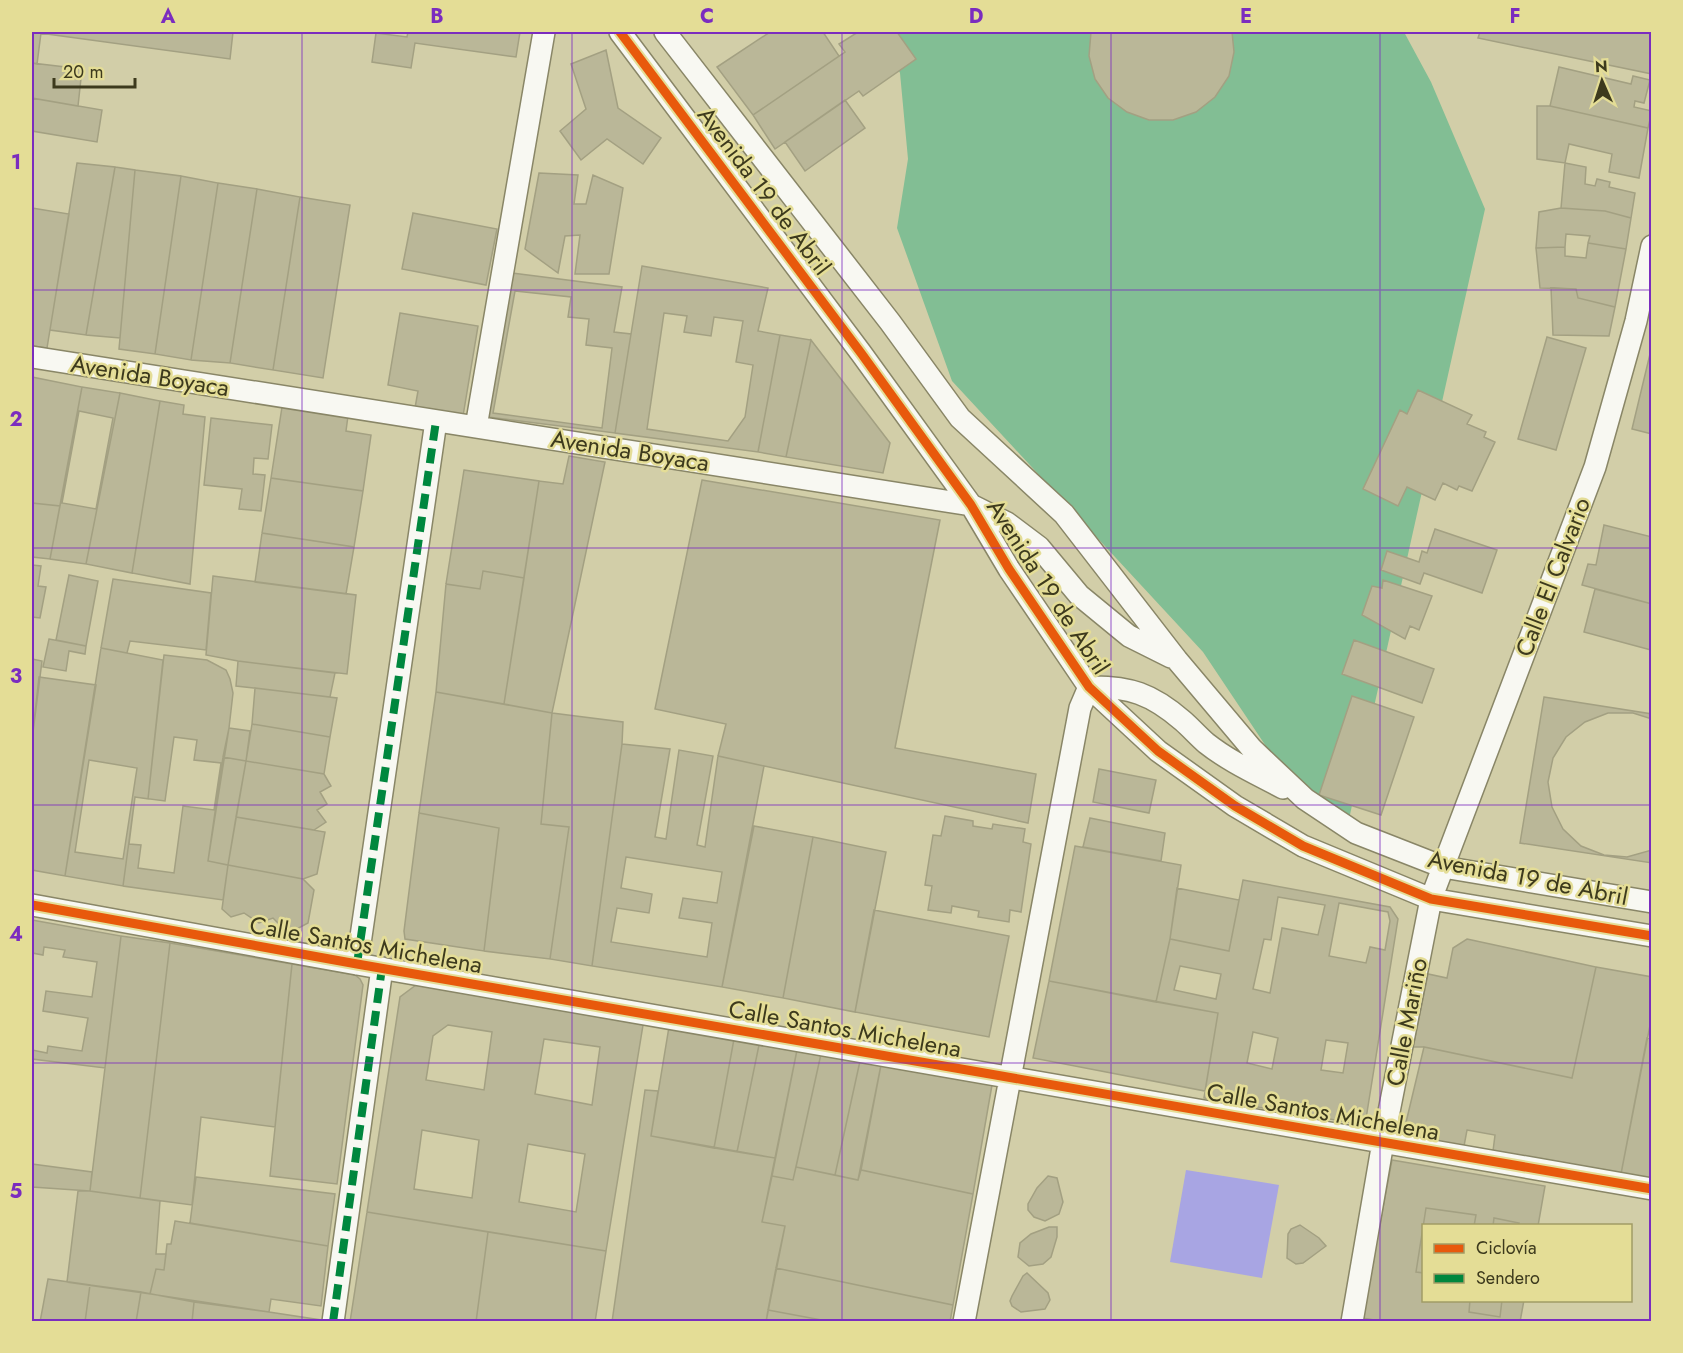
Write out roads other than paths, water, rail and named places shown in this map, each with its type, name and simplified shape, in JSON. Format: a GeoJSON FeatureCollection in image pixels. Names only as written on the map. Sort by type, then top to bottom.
{"type":"FeatureCollection","features":[{"type":"Feature","properties":{"kind":"street"},"geometry":{"type":"LineString","coordinates":[[476,427],[544,32]]}},
{"type":"Feature","properties":{"kind":"street","name":"Avenida 19 de Abril"},"geometry":{"type":"LineString","coordinates":[[620,32],[834,316],[971,505],[1009,569],[1089,687],[1158,751],[1234,806],[1303,846],[1431,900],[1652,936]]}},
{"type":"Feature","properties":{"kind":"street","name":"Avenida 19 de Abril"},"geometry":{"type":"LineString","coordinates":[[666,32],[890,322],[960,418],[1064,514],[1177,660],[1252,749],[1305,799],[1356,832],[1443,867],[1652,902]]}},
{"type":"Feature","properties":{"kind":"street","name":"Calle El Calvario"},"geometry":{"type":"LineString","coordinates":[[1431,900],[1595,467],[1644,322],[1652,246]]}},
{"type":"Feature","properties":{"kind":"street","name":"Avenida Boyaca"},"geometry":{"type":"LineString","coordinates":[[32,357],[971,505],[1007,523],[1039,547],[1079,595],[1129,636],[1177,660]]}},
{"type":"Feature","properties":{"kind":"street"},"geometry":{"type":"LineString","coordinates":[[357,964],[436,421]]}},
{"type":"Feature","properties":{"kind":"street"},"geometry":{"type":"LineString","coordinates":[[964,1322],[1080,708],[1089,687],[1109,686],[1135,691],[1158,702],[1207,743],[1241,766],[1305,799]]}},
{"type":"Feature","properties":{"kind":"street","name":"Calle Mariño"},"geometry":{"type":"LineString","coordinates":[[1352,1322],[1383,1142],[1431,900]]}},
{"type":"Feature","properties":{"kind":"street","name":"Calle Santos Michelena"},"geometry":{"type":"LineString","coordinates":[[32,905],[357,964],[1652,1189]]}},
{"type":"Feature","properties":{"kind":"street"},"geometry":{"type":"LineString","coordinates":[[333,1322],[382,968]]}}]}
